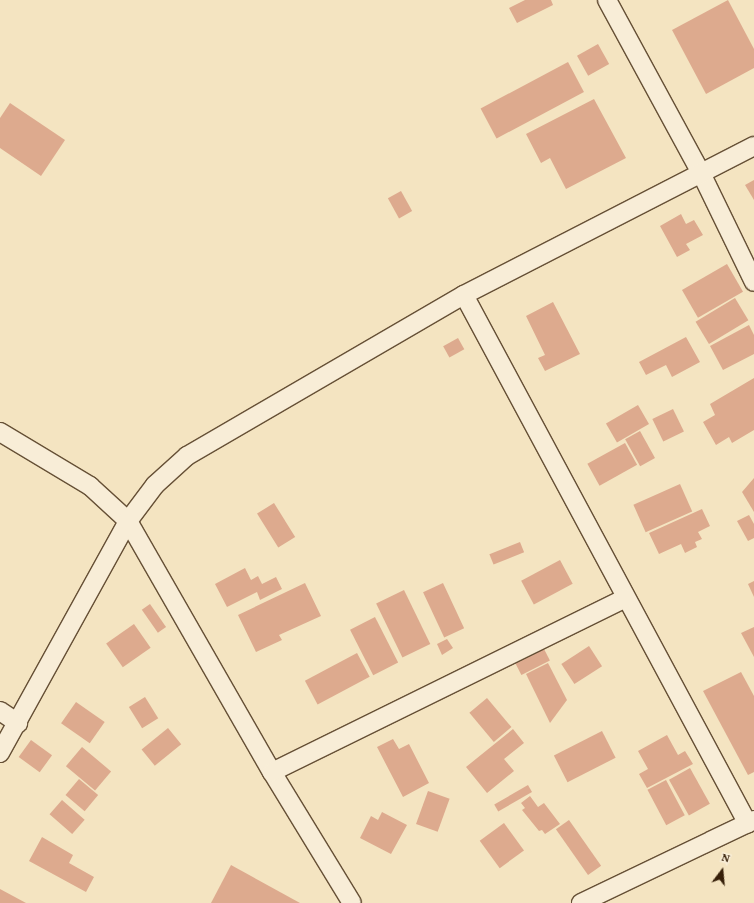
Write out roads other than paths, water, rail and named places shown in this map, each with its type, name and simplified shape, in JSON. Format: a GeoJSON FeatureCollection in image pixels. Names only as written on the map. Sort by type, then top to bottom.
{"type":"FeatureCollection","features":[{"type":"Feature","properties":{"kind":"street"},"geometry":{"type":"LineString","coordinates":[[607,0],[701,173],[754,282]]}},
{"type":"Feature","properties":{"kind":"street"},"geometry":{"type":"LineString","coordinates":[[0,752],[18,723],[128,521],[155,485],[187,456],[464,295],[754,146]]}},
{"type":"Feature","properties":{"kind":"street"},"geometry":{"type":"LineString","coordinates":[[464,295],[626,598],[751,822],[581,903]]}},
{"type":"Feature","properties":{"kind":"street"},"geometry":{"type":"LineString","coordinates":[[0,432],[90,486],[128,521],[272,772],[352,903]]}},
{"type":"Feature","properties":{"kind":"street"},"geometry":{"type":"LineString","coordinates":[[272,772],[626,598]]}},
{"type":"Feature","properties":{"kind":"street"},"geometry":{"type":"LineString","coordinates":[[0,711],[18,723]]}}]}
